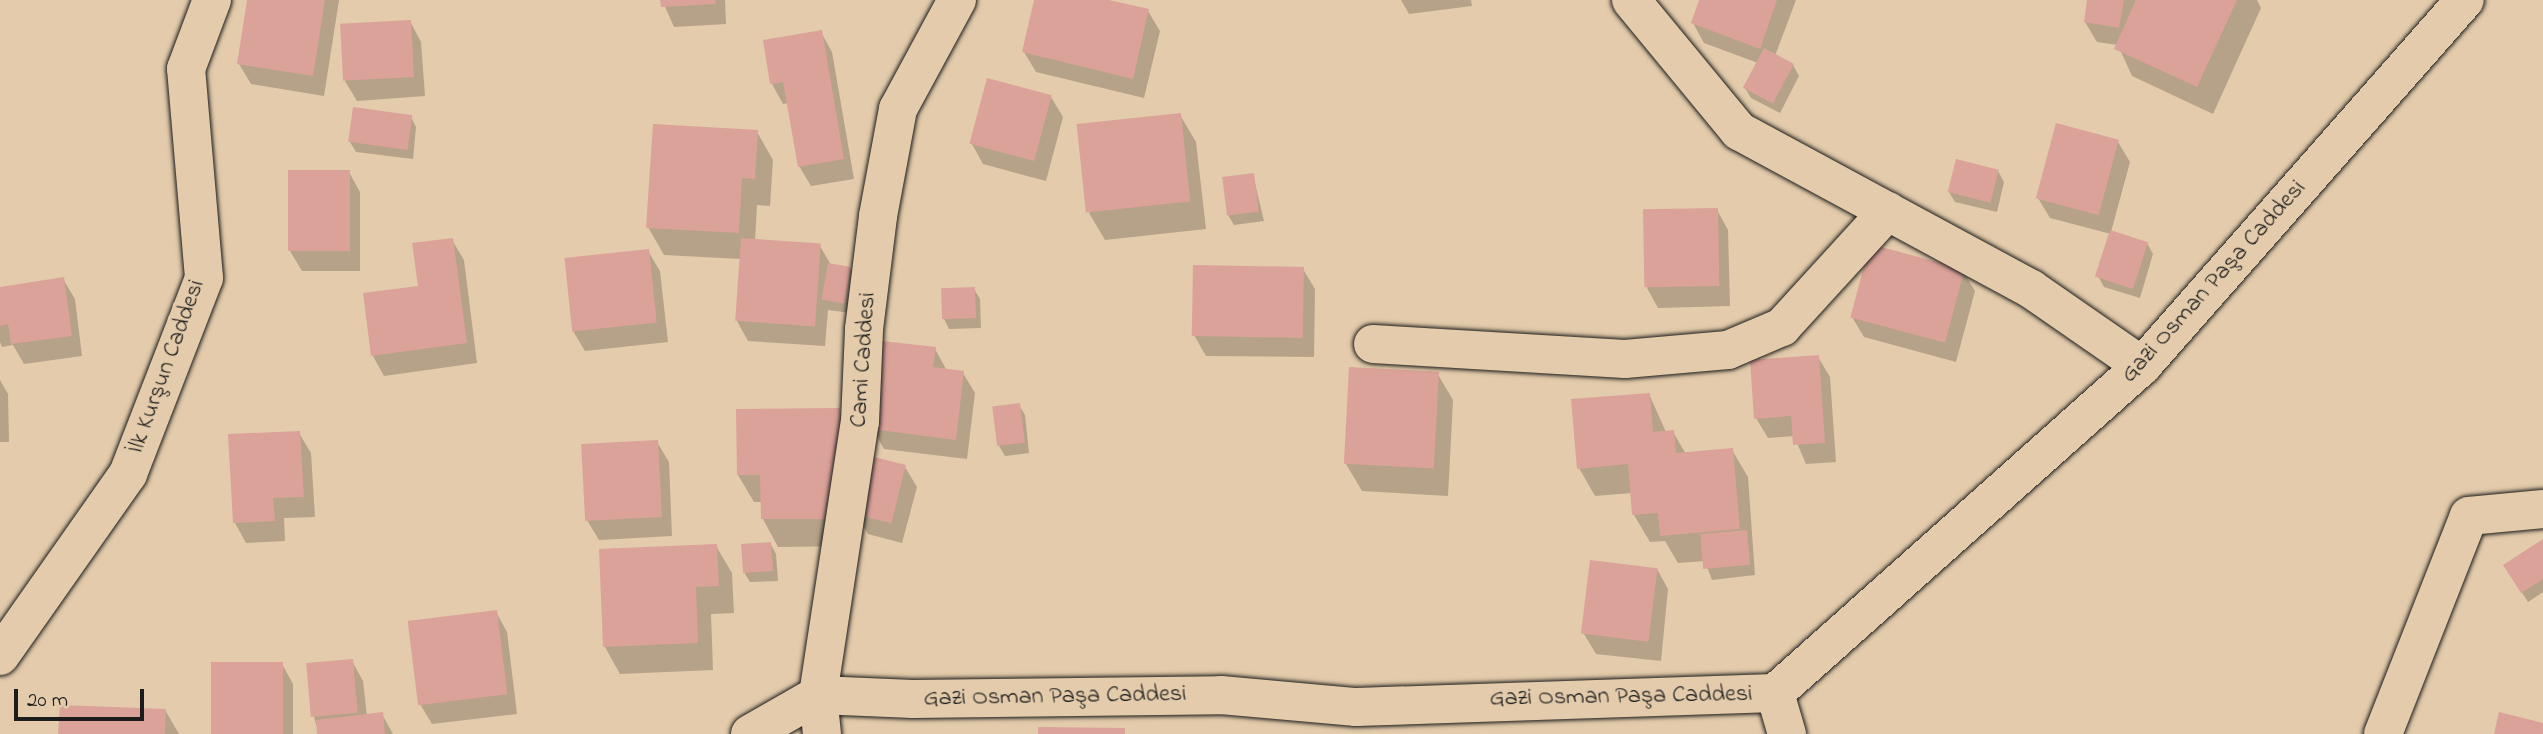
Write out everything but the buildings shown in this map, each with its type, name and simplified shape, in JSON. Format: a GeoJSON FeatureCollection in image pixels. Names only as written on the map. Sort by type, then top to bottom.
{"type":"FeatureCollection","features":[{"type":"Feature","properties":{"kind":"street","name":"İlk Kurşun Caddesi"},"geometry":{"type":"LineString","coordinates":[[0,656],[128,474],[204,278],[186,69],[212,0]]}},
{"type":"Feature","properties":{"kind":"street","name":"Cami Caddesi"},"geometry":{"type":"LineString","coordinates":[[822,734],[818,695],[860,422],[864,329],[876,229],[898,109],[957,0]]}},
{"type":"Feature","properties":{"kind":"street","name":"Gazi Osman Paşa Caddesi"},"geometry":{"type":"LineString","coordinates":[[818,695],[913,699],[1222,695],[1357,720],[1775,693],[2143,366],[2465,0]]}},
{"type":"Feature","properties":{"kind":"street"},"geometry":{"type":"LineString","coordinates":[[1642,5],[1739,131],[2031,289],[2143,366]]}},
{"type":"Feature","properties":{"kind":"street"},"geometry":{"type":"LineString","coordinates":[[1373,344],[1625,359],[1728,350],[1782,327],[1888,211]]}},
{"type":"Feature","properties":{"kind":"street"},"geometry":{"type":"LineString","coordinates":[[2383,734],[2469,516],[2543,509]]}},
{"type":"Feature","properties":{"kind":"street"},"geometry":{"type":"LineString","coordinates":[[1775,693],[1787,734]]}},
{"type":"Feature","properties":{"kind":"street"},"geometry":{"type":"LineString","coordinates":[[750,734],[818,695]]}}]}
